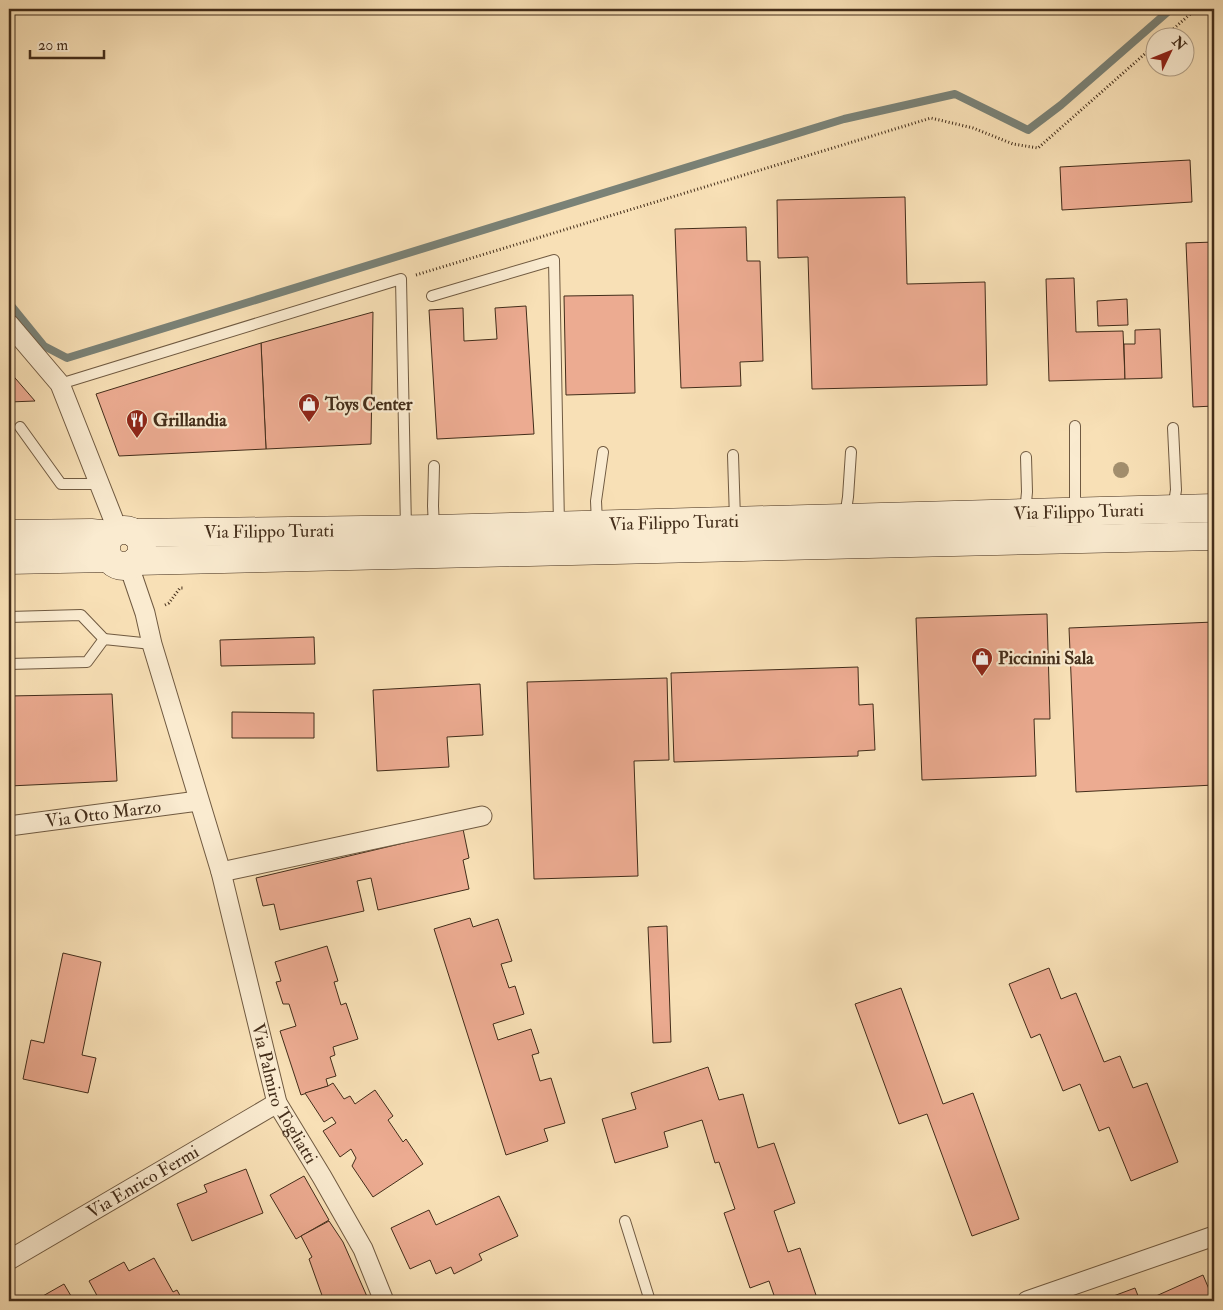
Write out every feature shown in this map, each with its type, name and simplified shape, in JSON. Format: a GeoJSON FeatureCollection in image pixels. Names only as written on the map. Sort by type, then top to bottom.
{"type":"FeatureCollection","features":[{"type":"Feature","properties":{"kind":"main road","name":"Via Filippo Turati"},"geometry":{"type":"LineString","coordinates":[[9,560],[123,547],[406,530],[1214,508]]}},
{"type":"Feature","properties":{"kind":"main road","name":"Via Filippo Turati"},"geometry":{"type":"LineString","coordinates":[[9,534],[90,533],[123,547],[1214,536]]}},
{"type":"Feature","properties":{"kind":"street","name":"Via Palmiro Togliatti"},"geometry":{"type":"LineString","coordinates":[[9,324],[60,384],[123,547],[145,613],[152,644],[198,801],[221,872],[277,1103],[363,1249],[384,1301]]}},
{"type":"Feature","properties":{"kind":"street","name":"Via Otto Marzo"},"geometry":{"type":"LineString","coordinates":[[9,826],[198,801]]}},
{"type":"Feature","properties":{"kind":"street"},"geometry":{"type":"LineString","coordinates":[[221,872],[482,816]]}},
{"type":"Feature","properties":{"kind":"street","name":"Via Enrico Fermi"},"geometry":{"type":"LineString","coordinates":[[9,1260],[277,1103]]}},
{"type":"Feature","properties":{"kind":"street"},"geometry":{"type":"LineString","coordinates":[[1027,1301],[1214,1236]]}},
{"type":"Feature","properties":{"kind":"lane"},"geometry":{"type":"LineString","coordinates":[[432,296],[554,260],[559,526]]}},
{"type":"Feature","properties":{"kind":"lane"},"geometry":{"type":"LineString","coordinates":[[60,384],[401,279],[406,530]]}},
{"type":"Feature","properties":{"kind":"lane"},"geometry":{"type":"LineString","coordinates":[[1075,426],[1075,512]]}},
{"type":"Feature","properties":{"kind":"lane"},"geometry":{"type":"LineString","coordinates":[[20,427],[61,484],[100,484]]}},
{"type":"Feature","properties":{"kind":"lane"},"geometry":{"type":"LineString","coordinates":[[1173,428],[1176,490],[1173,510]]}},
{"type":"Feature","properties":{"kind":"lane"},"geometry":{"type":"LineString","coordinates":[[597,524],[596,501],[603,452]]}},
{"type":"Feature","properties":{"kind":"lane"},"geometry":{"type":"LineString","coordinates":[[844,517],[848,498],[851,452]]}},
{"type":"Feature","properties":{"kind":"lane"},"geometry":{"type":"LineString","coordinates":[[732,455],[735,520]]}},
{"type":"Feature","properties":{"kind":"lane"},"geometry":{"type":"LineString","coordinates":[[1025,514],[1027,492],[1026,457]]}},
{"type":"Feature","properties":{"kind":"lane"},"geometry":{"type":"LineString","coordinates":[[434,466],[434,529]]}},
{"type":"Feature","properties":{"kind":"lane"},"geometry":{"type":"LineString","coordinates":[[9,617],[81,615],[104,639],[152,644]]}},
{"type":"Feature","properties":{"kind":"lane"},"geometry":{"type":"LineString","coordinates":[[9,664],[87,662],[104,639]]}},
{"type":"Feature","properties":{"kind":"lane"},"geometry":{"type":"LineString","coordinates":[[625,1221],[650,1301]]}},
{"type":"Feature","properties":{"kind":"path"},"geometry":{"type":"LineString","coordinates":[[1174,28],[1196,9]]}},
{"type":"Feature","properties":{"kind":"path"},"geometry":{"type":"LineString","coordinates":[[401,279],[931,118],[973,128],[1013,144],[1038,148],[1146,53]]}},
{"type":"Feature","properties":{"kind":"building"},"geometry":{"type":"Polygon","coordinates":[[[1190,160],[1192,202],[1062,210],[1060,167],[1190,160]]]}},
{"type":"Feature","properties":{"kind":"building"},"geometry":{"type":"Polygon","coordinates":[[[905,197],[907,284],[985,282],[987,385],[812,389],[808,257],[778,258],[777,200],[905,197]]]}},
{"type":"Feature","properties":{"kind":"building"},"geometry":{"type":"Polygon","coordinates":[[[746,227],[747,261],[760,261],[763,361],[740,362],[741,386],[681,388],[675,229],[746,227]]]}},
{"type":"Feature","properties":{"kind":"building"},"geometry":{"type":"Polygon","coordinates":[[[1214,242],[1214,406],[1193,407],[1186,243],[1214,242]]]}},
{"type":"Feature","properties":{"kind":"building"},"geometry":{"type":"Polygon","coordinates":[[[1074,278],[1076,332],[1123,331],[1125,379],[1049,381],[1046,279],[1074,278]]]}},
{"type":"Feature","properties":{"kind":"building"},"geometry":{"type":"Polygon","coordinates":[[[633,295],[635,393],[566,395],[564,296],[633,295]]]}},
{"type":"Feature","properties":{"kind":"building"},"geometry":{"type":"Polygon","coordinates":[[[1127,299],[1128,325],[1098,326],[1097,301],[1127,299]]]}},
{"type":"Feature","properties":{"kind":"building"},"geometry":{"type":"Polygon","coordinates":[[[526,306],[534,434],[437,439],[429,310],[463,308],[464,341],[497,339],[495,308],[526,306]]]}},
{"type":"Feature","properties":{"kind":"building"},"geometry":{"type":"Polygon","coordinates":[[[373,312],[371,444],[266,449],[261,343],[373,312]]]}},
{"type":"Feature","properties":{"kind":"building"},"geometry":{"type":"Polygon","coordinates":[[[1160,329],[1162,378],[1125,379],[1124,344],[1135,344],[1135,330],[1160,329]]]}},
{"type":"Feature","properties":{"kind":"building"},"geometry":{"type":"Polygon","coordinates":[[[261,343],[266,449],[119,456],[96,394],[261,343]]]}},
{"type":"Feature","properties":{"kind":"building"},"geometry":{"type":"Polygon","coordinates":[[[9,371],[35,401],[9,402],[9,371]]]}},
{"type":"Feature","properties":{"kind":"building"},"geometry":{"type":"Polygon","coordinates":[[[1047,614],[1050,719],[1034,719],[1036,776],[922,780],[916,618],[1047,614]]]}},
{"type":"Feature","properties":{"kind":"building"},"geometry":{"type":"Polygon","coordinates":[[[1214,622],[1214,785],[1076,792],[1069,628],[1214,622]]]}},
{"type":"Feature","properties":{"kind":"building"},"geometry":{"type":"Polygon","coordinates":[[[314,637],[315,664],[221,666],[220,640],[314,637]]]}},
{"type":"Feature","properties":{"kind":"building"},"geometry":{"type":"Polygon","coordinates":[[[858,667],[859,705],[873,704],[875,750],[858,751],[858,756],[674,762],[671,673],[858,667]]]}},
{"type":"Feature","properties":{"kind":"building"},"geometry":{"type":"Polygon","coordinates":[[[667,678],[669,760],[634,761],[638,876],[534,879],[527,682],[667,678]]]}},
{"type":"Feature","properties":{"kind":"building"},"geometry":{"type":"Polygon","coordinates":[[[480,684],[483,735],[447,737],[449,767],[377,771],[373,690],[480,684]]]}},
{"type":"Feature","properties":{"kind":"building"},"geometry":{"type":"Polygon","coordinates":[[[112,694],[117,781],[9,786],[9,696],[112,694]]]}},
{"type":"Feature","properties":{"kind":"building"},"geometry":{"type":"Polygon","coordinates":[[[232,712],[314,713],[314,738],[232,738],[232,712]]]}},
{"type":"Feature","properties":{"kind":"building"},"geometry":{"type":"Polygon","coordinates":[[[463,829],[469,858],[463,860],[469,889],[378,910],[371,878],[357,881],[364,911],[280,930],[274,904],[263,906],[256,878],[463,829]]]}},
{"type":"Feature","properties":{"kind":"building"},"geometry":{"type":"Polygon","coordinates":[[[470,918],[473,927],[498,919],[512,961],[501,964],[509,988],[515,986],[524,1014],[493,1024],[498,1040],[531,1029],[539,1053],[532,1055],[540,1081],[551,1078],[565,1123],[544,1129],[548,1141],[506,1155],[434,929],[470,918]]]}},
{"type":"Feature","properties":{"kind":"building"},"geometry":{"type":"Polygon","coordinates":[[[667,926],[671,1042],[653,1043],[648,927],[667,926]]]}},
{"type":"Feature","properties":{"kind":"building"},"geometry":{"type":"Polygon","coordinates":[[[327,946],[338,981],[334,982],[341,1005],[346,1003],[358,1039],[333,1047],[335,1055],[330,1057],[336,1076],[326,1079],[328,1086],[301,1095],[280,1031],[296,1026],[289,1004],[283,1004],[276,982],[281,981],[275,962],[327,946]]]}},
{"type":"Feature","properties":{"kind":"building"},"geometry":{"type":"Polygon","coordinates":[[[63,953],[101,962],[82,1055],[96,1058],[88,1093],[23,1079],[31,1040],[44,1043],[63,953]]]}},
{"type":"Feature","properties":{"kind":"building"},"geometry":{"type":"Polygon","coordinates":[[[1049,968],[1061,999],[1076,993],[1104,1062],[1120,1056],[1133,1088],[1147,1083],[1178,1162],[1131,1181],[1109,1127],[1099,1131],[1080,1084],[1063,1091],[1040,1034],[1031,1038],[1009,984],[1049,968]]]}},
{"type":"Feature","properties":{"kind":"building"},"geometry":{"type":"Polygon","coordinates":[[[901,988],[943,1104],[973,1093],[1019,1219],[972,1236],[927,1114],[899,1124],[855,1004],[901,988]]]}},
{"type":"Feature","properties":{"kind":"building"},"geometry":{"type":"Polygon","coordinates":[[[708,1067],[719,1100],[743,1094],[758,1148],[774,1143],[795,1203],[774,1211],[788,1252],[800,1248],[818,1301],[776,1301],[769,1281],[750,1288],[724,1213],[735,1209],[719,1162],[715,1163],[702,1120],[664,1132],[668,1147],[615,1163],[602,1119],[636,1109],[631,1093],[708,1067]]]}},
{"type":"Feature","properties":{"kind":"building"},"geometry":{"type":"Polygon","coordinates":[[[333,1083],[344,1099],[350,1096],[355,1104],[375,1090],[393,1116],[388,1120],[403,1142],[406,1139],[423,1164],[373,1197],[352,1166],[356,1158],[351,1149],[340,1157],[323,1131],[336,1123],[332,1117],[324,1122],[305,1093],[333,1083]]]}},
{"type":"Feature","properties":{"kind":"building"},"geometry":{"type":"Polygon","coordinates":[[[246,1169],[263,1213],[192,1241],[177,1204],[207,1192],[204,1185],[246,1169]]]}},
{"type":"Feature","properties":{"kind":"building"},"geometry":{"type":"Polygon","coordinates":[[[304,1176],[329,1220],[296,1239],[270,1195],[304,1176]]]}},
{"type":"Feature","properties":{"kind":"building"},"geometry":{"type":"Polygon","coordinates":[[[499,1196],[518,1236],[479,1254],[482,1260],[454,1274],[451,1267],[436,1274],[430,1260],[410,1269],[391,1228],[429,1210],[436,1225],[499,1196]]]}},
{"type":"Feature","properties":{"kind":"building"},"geometry":{"type":"Polygon","coordinates":[[[329,1221],[343,1242],[369,1301],[324,1301],[309,1259],[312,1257],[301,1236],[329,1221]]]}},
{"type":"Feature","properties":{"kind":"building"},"geometry":{"type":"Polygon","coordinates":[[[154,1258],[173,1292],[177,1290],[183,1301],[100,1301],[89,1281],[124,1262],[129,1271],[154,1258]]]}},
{"type":"Feature","properties":{"kind":"building"},"geometry":{"type":"Polygon","coordinates":[[[1203,1275],[1214,1301],[1158,1301],[1156,1296],[1203,1275]]]}},
{"type":"Feature","properties":{"kind":"building"},"geometry":{"type":"Polygon","coordinates":[[[64,1284],[74,1301],[34,1301],[64,1284]]]}},
{"type":"Feature","properties":{"kind":"building"},"geometry":{"type":"Polygon","coordinates":[[[1135,1288],[1140,1301],[1100,1301],[1135,1288]]]}},
{"type":"Feature","properties":{"kind":"waterway"},"geometry":{"type":"LineString","coordinates":[[9,303],[44,346],[67,358],[844,119],[955,94],[1028,130],[1061,105],[1171,9]]}},
{"type":"Feature","properties":{"kind":"place","name":"Toys Center"},"geometry":{"type":"Point","coordinates":[309,423]}},
{"type":"Feature","properties":{"kind":"place","name":"Grillandia"},"geometry":{"type":"Point","coordinates":[137,439]}},
{"type":"Feature","properties":{"kind":"place","name":"Piccinini Sala"},"geometry":{"type":"Point","coordinates":[982,677]}}]}
